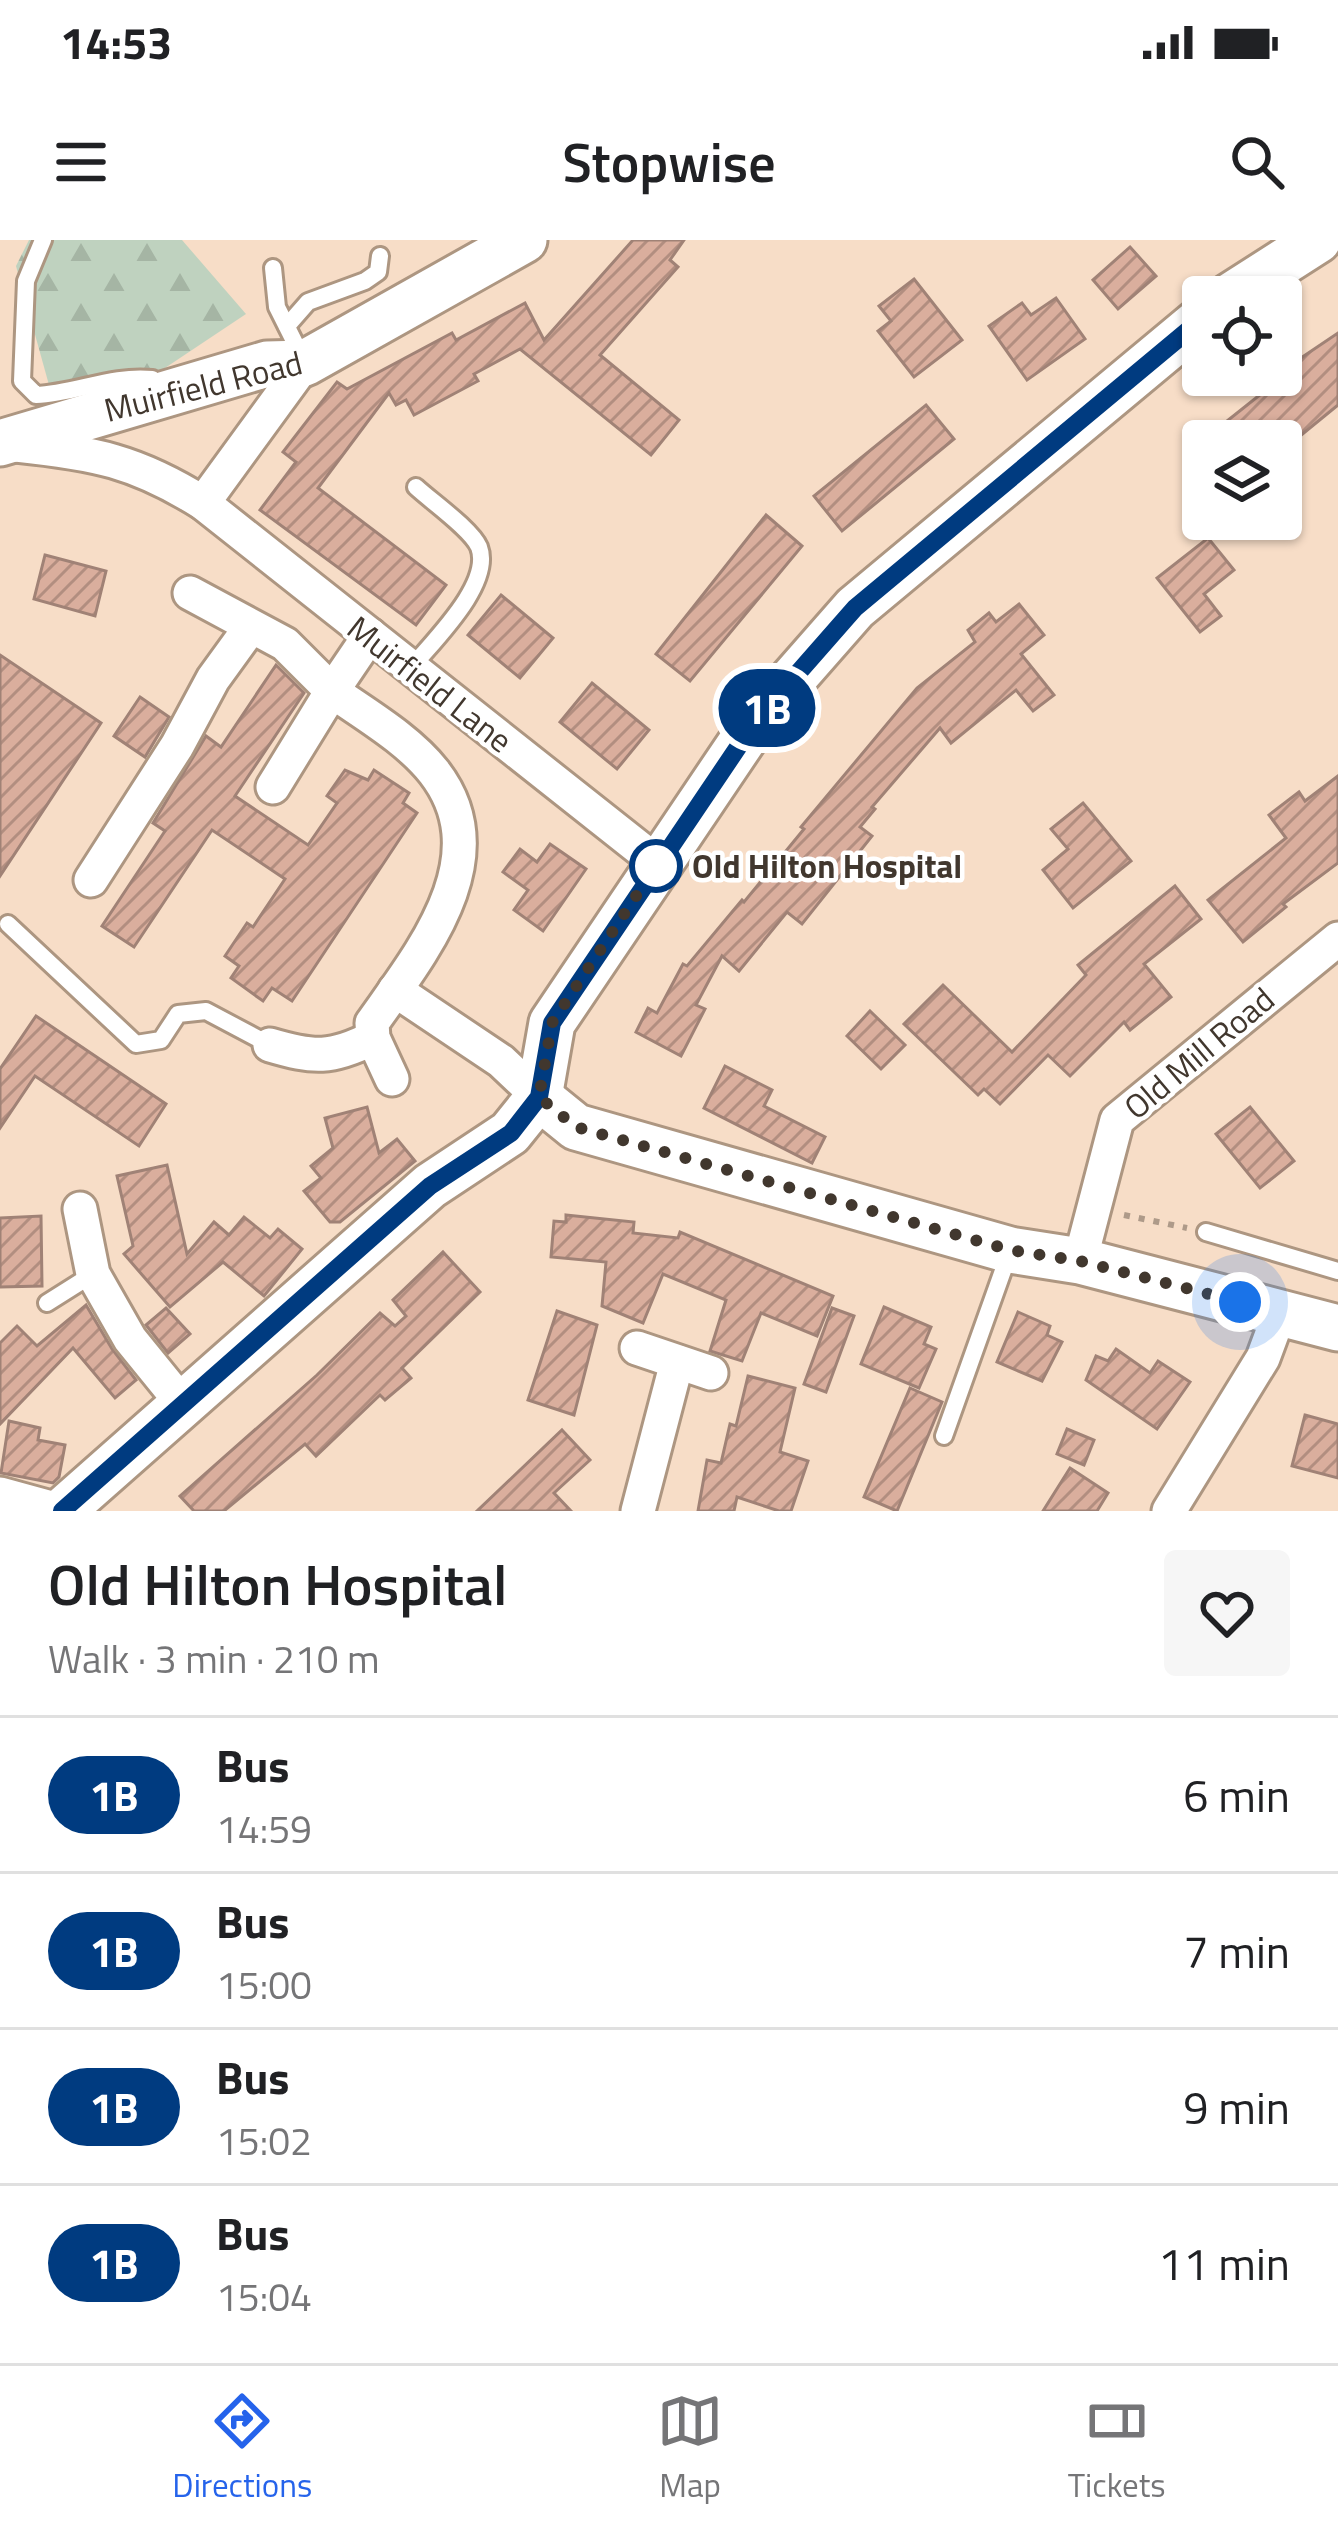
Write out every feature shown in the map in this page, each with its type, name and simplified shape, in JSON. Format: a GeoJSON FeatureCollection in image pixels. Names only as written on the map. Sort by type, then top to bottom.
{"type":"FeatureCollection","features":[{"type":"Feature","properties":{"kind":"street","name":"Muirfield Road"},"geometry":{"type":"LineString","coordinates":[[4,444],[50,426],[267,364],[296,345],[524,240]]}},
{"type":"Feature","properties":{"kind":"street"},"geometry":{"type":"LineString","coordinates":[[1262,276],[1318,240]]}},
{"type":"Feature","properties":{"kind":"street"},"geometry":{"type":"LineString","coordinates":[[0,1495],[62,1511],[430,1186],[511,1133],[539,1097],[552,1023],[755,722],[855,608],[1182,336]]}},
{"type":"Feature","properties":{"kind":"street"},"geometry":{"type":"LineString","coordinates":[[203,502],[296,345]]}},
{"type":"Feature","properties":{"kind":"street","name":"Muirfield Lane"},"geometry":{"type":"LineString","coordinates":[[4,444],[122,461],[203,502],[658,863]]}},
{"type":"Feature","properties":{"kind":"street"},"geometry":{"type":"LineString","coordinates":[[190,593],[285,644],[332,691],[387,730],[434,773],[460,823],[460,872],[443,913],[372,1023],[373,1038],[392,1079]]}},
{"type":"Feature","properties":{"kind":"street"},"geometry":{"type":"LineString","coordinates":[[91,880],[213,679],[250,628]]}},
{"type":"Feature","properties":{"kind":"street"},"geometry":{"type":"LineString","coordinates":[[273,787],[370,635]]}},
{"type":"Feature","properties":{"kind":"street","name":"Old Mill Road"},"geometry":{"type":"LineString","coordinates":[[1080,1261],[1117,1120],[1338,939]]}},
{"type":"Feature","properties":{"kind":"street"},"geometry":{"type":"LineString","coordinates":[[395,990],[501,1061],[576,1127],[1010,1250],[1080,1261],[1338,1328]]}},
{"type":"Feature","properties":{"kind":"street"},"geometry":{"type":"LineString","coordinates":[[270,1045],[312,1058],[347,1051],[373,1038]]}},
{"type":"Feature","properties":{"kind":"street"},"geometry":{"type":"LineString","coordinates":[[80,1209],[93,1274],[130,1339],[182,1403]]}},
{"type":"Feature","properties":{"kind":"street"},"geometry":{"type":"LineString","coordinates":[[1169,1511],[1263,1358],[1280,1312]]}},
{"type":"Feature","properties":{"kind":"street"},"geometry":{"type":"LineString","coordinates":[[637,1348],[711,1373]]}},
{"type":"Feature","properties":{"kind":"street"},"geometry":{"type":"LineString","coordinates":[[638,1511],[677,1362]]}},
{"type":"Feature","properties":{"kind":"lane"},"geometry":{"type":"LineString","coordinates":[[44,240],[26,281],[22,381],[36,395],[64,394],[126,376],[139,377],[152,379],[161,394]]}},
{"type":"Feature","properties":{"kind":"lane"},"geometry":{"type":"LineString","coordinates":[[296,345],[308,302],[365,281],[378,272],[380,256]]}},
{"type":"Feature","properties":{"kind":"lane"},"geometry":{"type":"LineString","coordinates":[[272,268],[274,294],[296,345]]}},
{"type":"Feature","properties":{"kind":"lane"},"geometry":{"type":"LineString","coordinates":[[411,668],[474,590],[480,570],[480,549],[472,538],[416,487]]}},
{"type":"Feature","properties":{"kind":"lane"},"geometry":{"type":"LineString","coordinates":[[8,924],[136,1044],[161,1040],[178,1014],[206,1011],[270,1045]]}},
{"type":"Feature","properties":{"kind":"lane"},"geometry":{"type":"LineString","coordinates":[[1206,1232],[1338,1271]]}},
{"type":"Feature","properties":{"kind":"lane"},"geometry":{"type":"LineString","coordinates":[[944,1436],[1010,1250]]}},
{"type":"Feature","properties":{"kind":"lane"},"geometry":{"type":"LineString","coordinates":[[47,1303],[93,1274]]}},
{"type":"Feature","properties":{"kind":"path"},"geometry":{"type":"LineString","coordinates":[[1091,1208],[1206,1232]]}},
{"type":"Feature","properties":{"kind":"green space"},"geometry":{"type":"Polygon","coordinates":[[[29,240],[182,240],[246,314],[150,378],[49,385],[16,266],[29,240]]]}},
{"type":"Feature","properties":{"kind":"building"},"geometry":{"type":"Polygon","coordinates":[[[633,240],[684,240],[670,260],[678,267],[600,355],[679,420],[651,455],[520,349],[474,374],[478,381],[414,415],[406,400],[396,405],[389,393],[318,488],[446,585],[416,625],[260,510],[296,462],[283,452],[337,382],[347,389],[452,333],[456,340],[525,303],[544,340],[633,240]]]}},
{"type":"Feature","properties":{"kind":"building"},"geometry":{"type":"Polygon","coordinates":[[[1130,247],[1156,276],[1118,309],[1093,280],[1130,247]]]}},
{"type":"Feature","properties":{"kind":"building"},"geometry":{"type":"Polygon","coordinates":[[[914,279],[962,340],[914,377],[878,331],[891,321],[879,306],[914,279]]]}},
{"type":"Feature","properties":{"kind":"building"},"geometry":{"type":"Polygon","coordinates":[[[1056,298],[1085,339],[1027,380],[989,326],[1022,303],[1031,315],[1056,298]]]}},
{"type":"Feature","properties":{"kind":"building"},"geometry":{"type":"Polygon","coordinates":[[[1338,333],[1338,405],[1302,434],[1302,420],[1228,420],[1258,396],[1302,396],[1302,357],[1338,333]]]}},
{"type":"Feature","properties":{"kind":"building"},"geometry":{"type":"Polygon","coordinates":[[[926,405],[954,439],[842,531],[814,496],[926,405]]]}},
{"type":"Feature","properties":{"kind":"building"},"geometry":{"type":"Polygon","coordinates":[[[766,515],[802,546],[690,681],[656,654],[766,515]]]}},
{"type":"Feature","properties":{"kind":"building"},"geometry":{"type":"Polygon","coordinates":[[[1205,540],[1234,570],[1204,594],[1221,616],[1200,632],[1157,578],[1205,540]]]}},
{"type":"Feature","properties":{"kind":"building"},"geometry":{"type":"Polygon","coordinates":[[[45,555],[106,571],[95,616],[34,599],[45,555]]]}},
{"type":"Feature","properties":{"kind":"building"},"geometry":{"type":"Polygon","coordinates":[[[501,595],[553,638],[520,678],[468,635],[501,595]]]}},
{"type":"Feature","properties":{"kind":"building"},"geometry":{"type":"Polygon","coordinates":[[[1019,604],[1044,635],[1021,654],[1054,695],[1033,711],[1016,690],[951,743],[940,728],[872,807],[875,809],[860,827],[872,836],[802,924],[787,912],[739,971],[722,956],[696,1005],[705,1009],[681,1056],[636,1032],[648,1008],[657,1013],[683,964],[687,966],[744,902],[917,688],[975,642],[968,630],[989,613],[996,622],[1019,604]]]}},
{"type":"Feature","properties":{"kind":"building"},"geometry":{"type":"Polygon","coordinates":[[[0,655],[101,723],[0,876],[0,655]]]}},
{"type":"Feature","properties":{"kind":"building"},"geometry":{"type":"Polygon","coordinates":[[[276,665],[304,693],[235,796],[308,845],[337,803],[327,796],[345,770],[368,780],[374,770],[409,793],[403,803],[417,813],[292,1001],[272,988],[263,1001],[231,978],[239,966],[225,956],[247,923],[253,927],[285,879],[212,830],[134,947],[102,926],[165,831],[153,823],[206,736],[221,747],[276,665]]]}},
{"type":"Feature","properties":{"kind":"building"},"geometry":{"type":"Polygon","coordinates":[[[592,683],[649,730],[617,769],[560,722],[592,683]]]}},
{"type":"Feature","properties":{"kind":"building"},"geometry":{"type":"Polygon","coordinates":[[[140,697],[169,717],[145,757],[114,736],[140,697]]]}},
{"type":"Feature","properties":{"kind":"building"},"geometry":{"type":"Polygon","coordinates":[[[1338,776],[1338,863],[1283,904],[1286,907],[1243,942],[1208,900],[1286,838],[1269,815],[1299,792],[1305,801],[1338,776]]]}},
{"type":"Feature","properties":{"kind":"building"},"geometry":{"type":"Polygon","coordinates":[[[1083,803],[1131,861],[1073,908],[1043,870],[1068,849],[1051,829],[1083,803]]]}},
{"type":"Feature","properties":{"kind":"building"},"geometry":{"type":"Polygon","coordinates":[[[550,844],[586,869],[543,931],[514,910],[528,890],[503,872],[520,849],[537,862],[550,844]]]}},
{"type":"Feature","properties":{"kind":"building"},"geometry":{"type":"Polygon","coordinates":[[[1175,886],[1201,919],[1144,964],[1171,997],[1130,1030],[1124,1022],[1070,1076],[1048,1055],[1000,1104],[984,1089],[978,1095],[904,1024],[943,985],[1012,1052],[1086,975],[1078,965],[1175,886]]]}},
{"type":"Feature","properties":{"kind":"building"},"geometry":{"type":"Polygon","coordinates":[[[870,1011],[905,1045],[881,1069],[847,1036],[870,1011]]]}},
{"type":"Feature","properties":{"kind":"building"},"geometry":{"type":"Polygon","coordinates":[[[36,1016],[166,1104],[139,1146],[35,1076],[0,1128],[0,1069],[36,1016]]]}},
{"type":"Feature","properties":{"kind":"building"},"geometry":{"type":"Polygon","coordinates":[[[725,1066],[772,1090],[764,1106],[825,1137],[812,1163],[704,1108],[725,1066]]]}},
{"type":"Feature","properties":{"kind":"building"},"geometry":{"type":"Polygon","coordinates":[[[367,1107],[379,1153],[397,1139],[415,1161],[340,1222],[330,1222],[304,1191],[321,1178],[311,1166],[333,1148],[325,1118],[367,1107]]]}},
{"type":"Feature","properties":{"kind":"building"},"geometry":{"type":"Polygon","coordinates":[[[1250,1107],[1294,1161],[1260,1188],[1216,1134],[1250,1107]]]}},
{"type":"Feature","properties":{"kind":"building"},"geometry":{"type":"Polygon","coordinates":[[[167,1165],[187,1254],[214,1222],[229,1235],[244,1217],[270,1238],[278,1229],[302,1249],[264,1296],[223,1262],[170,1307],[124,1254],[133,1246],[117,1176],[167,1165]]]}},
{"type":"Feature","properties":{"kind":"building"},"geometry":{"type":"Polygon","coordinates":[[[566,1215],[634,1222],[633,1233],[678,1238],[680,1232],[833,1296],[817,1336],[761,1313],[742,1361],[710,1351],[726,1300],[663,1274],[643,1323],[602,1306],[606,1262],[551,1257],[554,1221],[566,1222],[566,1215]]]}},
{"type":"Feature","properties":{"kind":"building"},"geometry":{"type":"Polygon","coordinates":[[[41,1216],[42,1286],[0,1287],[0,1218],[41,1216]]]}},
{"type":"Feature","properties":{"kind":"building"},"geometry":{"type":"Polygon","coordinates":[[[443,1252],[480,1292],[402,1368],[411,1378],[385,1400],[380,1395],[316,1456],[305,1444],[224,1511],[194,1511],[180,1496],[380,1313],[395,1326],[406,1316],[393,1300],[443,1252]]]}},
{"type":"Feature","properties":{"kind":"building"},"geometry":{"type":"Polygon","coordinates":[[[86,1305],[136,1380],[115,1398],[73,1348],[0,1424],[0,1343],[17,1326],[37,1346],[86,1305]]]}},
{"type":"Feature","properties":{"kind":"building"},"geometry":{"type":"Polygon","coordinates":[[[884,1307],[931,1327],[924,1344],[936,1349],[919,1388],[861,1364],[884,1307]]]}},
{"type":"Feature","properties":{"kind":"building"},"geometry":{"type":"Polygon","coordinates":[[[166,1308],[190,1334],[168,1353],[146,1325],[166,1308]]]}},
{"type":"Feature","properties":{"kind":"building"},"geometry":{"type":"Polygon","coordinates":[[[832,1308],[854,1316],[826,1392],[804,1384],[832,1308]]]}},
{"type":"Feature","properties":{"kind":"building"},"geometry":{"type":"Polygon","coordinates":[[[557,1311],[597,1325],[574,1415],[528,1400],[557,1311]]]}},
{"type":"Feature","properties":{"kind":"building"},"geometry":{"type":"Polygon","coordinates":[[[1018,1312],[1050,1326],[1047,1335],[1062,1342],[1042,1381],[997,1362],[1018,1312]]]}},
{"type":"Feature","properties":{"kind":"building"},"geometry":{"type":"Polygon","coordinates":[[[1116,1349],[1150,1373],[1158,1361],[1190,1382],[1157,1429],[1086,1380],[1096,1356],[1108,1361],[1116,1349]]]}},
{"type":"Feature","properties":{"kind":"building"},"geometry":{"type":"Polygon","coordinates":[[[748,1376],[795,1388],[780,1452],[808,1461],[791,1511],[737,1497],[734,1511],[698,1511],[707,1460],[721,1463],[748,1376]]]}},
{"type":"Feature","properties":{"kind":"building"},"geometry":{"type":"Polygon","coordinates":[[[910,1388],[942,1402],[897,1511],[864,1497],[910,1388]]]}},
{"type":"Feature","properties":{"kind":"building"},"geometry":{"type":"Polygon","coordinates":[[[1305,1415],[1338,1424],[1338,1478],[1292,1466],[1305,1415]]]}},
{"type":"Feature","properties":{"kind":"building"},"geometry":{"type":"Polygon","coordinates":[[[9,1421],[40,1428],[38,1440],[65,1445],[59,1477],[53,1483],[1,1473],[9,1421]]]}},
{"type":"Feature","properties":{"kind":"building"},"geometry":{"type":"Polygon","coordinates":[[[1067,1429],[1094,1440],[1084,1465],[1057,1454],[1067,1429]]]}},
{"type":"Feature","properties":{"kind":"building"},"geometry":{"type":"Polygon","coordinates":[[[562,1430],[590,1460],[554,1493],[571,1511],[477,1511],[562,1430]]]}},
{"type":"Feature","properties":{"kind":"building"},"geometry":{"type":"Polygon","coordinates":[[[1070,1468],[1108,1493],[1097,1511],[1043,1511],[1070,1468]]]}},
{"type":"Feature","properties":{"kind":"bus line","name":"1B"},"geometry":{"type":"LineString","coordinates":[[62,1511],[430,1186],[511,1133],[539,1097],[552,1023],[755,722],[855,608],[1182,336]]}},
{"type":"Feature","properties":{"kind":"place","name":"Old Hilton Hospital"},"geometry":{"type":"Point","coordinates":[656,866]}},
{"type":"Feature","properties":{"kind":"route"},"geometry":{"type":"LineString","coordinates":[[656,866],[658,863],[552,1023],[539,1097],[576,1127],[1010,1250],[1080,1261],[1240,1302]]}}]}
